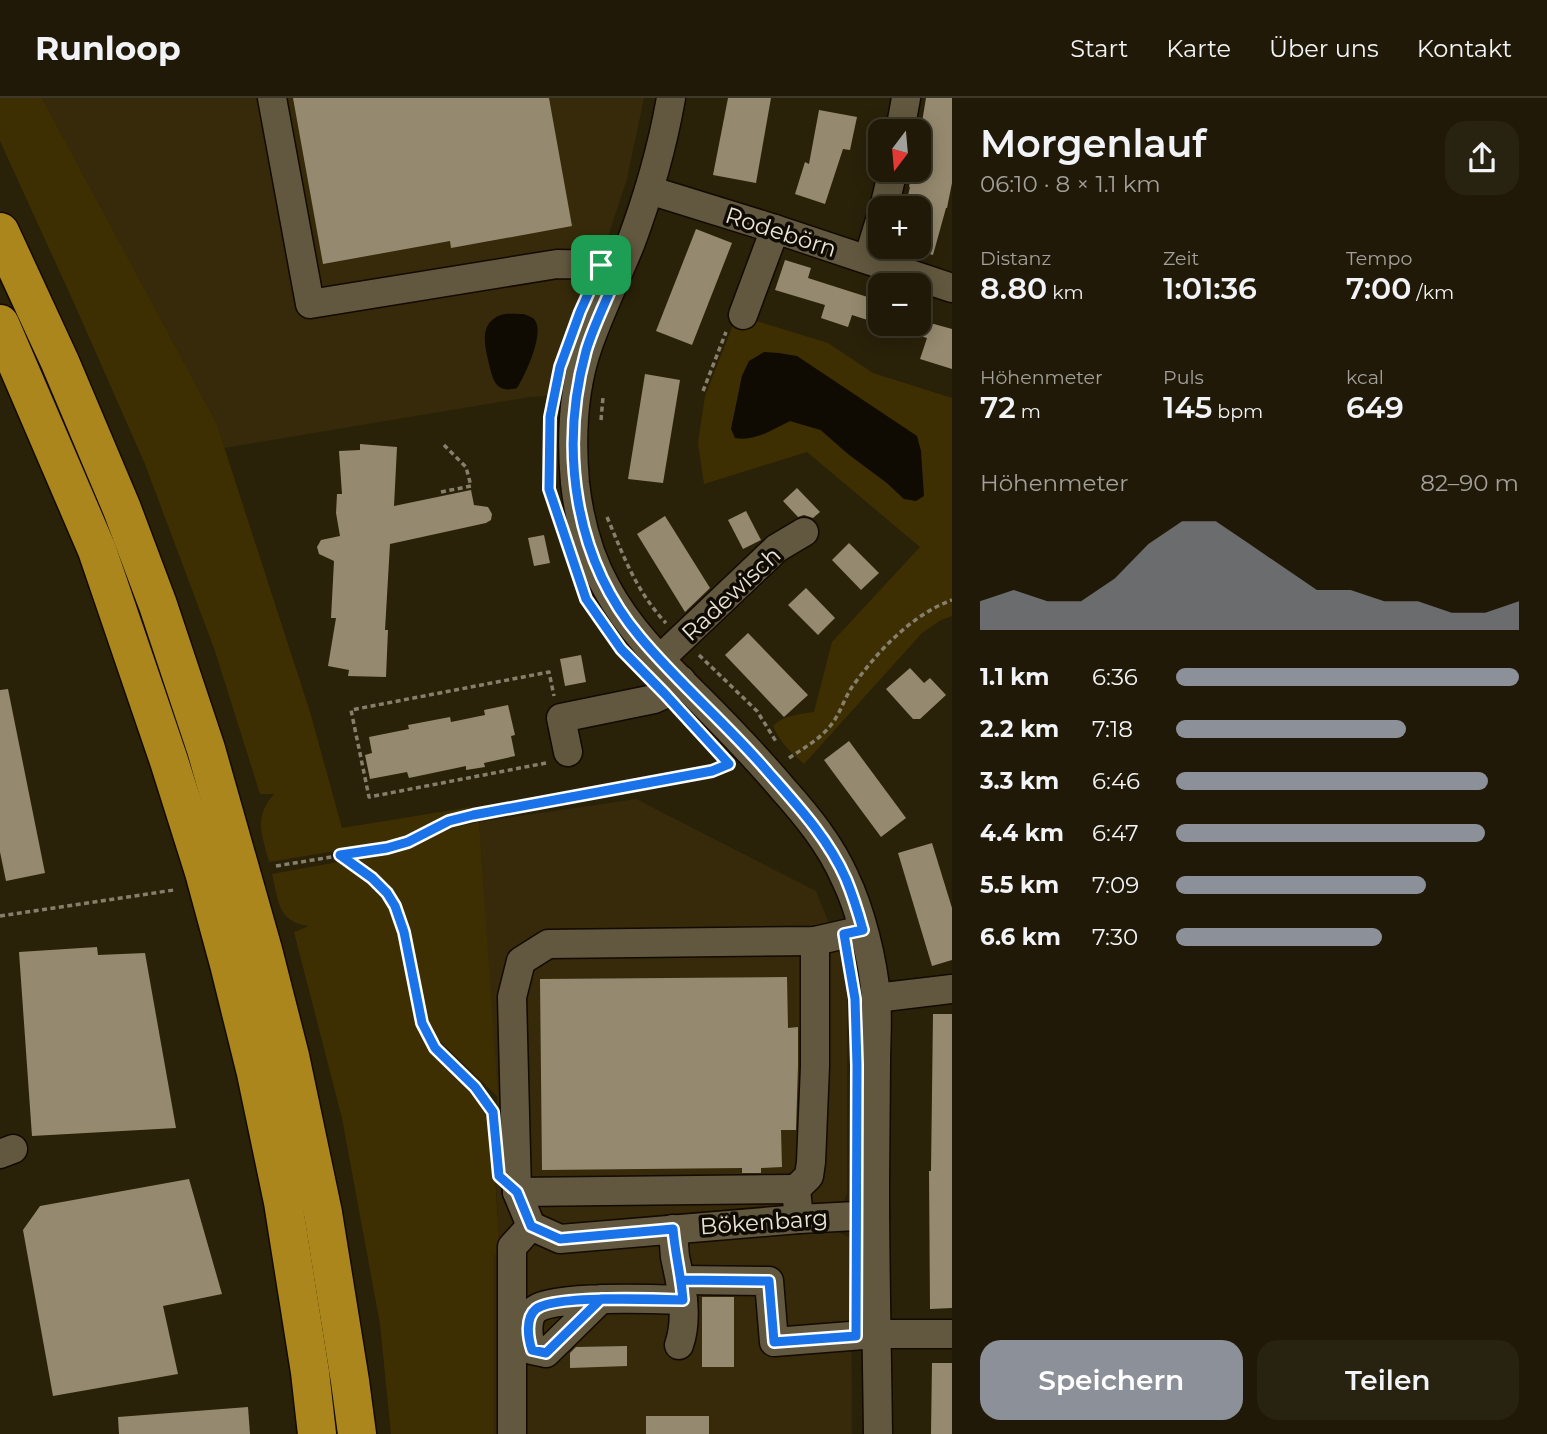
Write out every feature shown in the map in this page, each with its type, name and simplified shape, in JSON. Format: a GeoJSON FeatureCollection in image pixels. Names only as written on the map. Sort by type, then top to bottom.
{"type":"FeatureCollection","features":[{"type":"Feature","properties":{"kind":"highway"},"geometry":{"type":"LineString","coordinates":[[0,232],[60,362],[122,509],[158,605],[206,749],[290,1056],[323,1213],[357,1434]]}},
{"type":"Feature","properties":{"kind":"highway"},"geometry":{"type":"LineString","coordinates":[[0,324],[97,550],[204,872],[256,1073],[283,1202],[317,1434]]}},
{"type":"Feature","properties":{"kind":"street"},"geometry":{"type":"LineString","coordinates":[[272,98],[310,304],[557,264],[601,265],[618,272]]}},
{"type":"Feature","properties":{"kind":"street","name":"Radewisch"},"geometry":{"type":"LineString","coordinates":[[671,98],[649,190],[587,348],[580,375],[574,416],[576,485],[581,519],[604,584],[625,617],[660,659],[748,748],[810,819],[831,850],[854,900],[872,970],[876,998],[878,1434]]}},
{"type":"Feature","properties":{"kind":"street"},"geometry":{"type":"LineString","coordinates":[[902,119],[906,98]]}},
{"type":"Feature","properties":{"kind":"street","name":"Rodebörn"},"geometry":{"type":"LineString","coordinates":[[649,190],[868,259]]}},
{"type":"Feature","properties":{"kind":"street"},"geometry":{"type":"LineString","coordinates":[[744,312],[775,229]]}},
{"type":"Feature","properties":{"kind":"street","name":"Rodebörn"},"geometry":{"type":"LineString","coordinates":[[869,259],[952,288]]}},
{"type":"Feature","properties":{"kind":"street","name":"Radewisch"},"geometry":{"type":"LineString","coordinates":[[660,659],[777,548],[804,532]]}},
{"type":"Feature","properties":{"kind":"street"},"geometry":{"type":"LineString","coordinates":[[568,752],[561,718],[654,699],[665,694],[681,680]]}},
{"type":"Feature","properties":{"kind":"street"},"geometry":{"type":"LineString","coordinates":[[512,1434],[512,1247],[531,1226],[517,1192],[512,997],[521,961],[548,944],[815,941],[863,930]]}},
{"type":"Feature","properties":{"kind":"street"},"geometry":{"type":"LineString","coordinates":[[517,1192],[796,1189],[808,1176],[811,1162],[815,1066],[815,941]]}},
{"type":"Feature","properties":{"kind":"street"},"geometry":{"type":"LineString","coordinates":[[876,998],[952,989]]}},
{"type":"Feature","properties":{"kind":"street"},"geometry":{"type":"LineString","coordinates":[[796,1189],[799,1219]]}},
{"type":"Feature","properties":{"kind":"street","name":"Bökenbarg"},"geometry":{"type":"LineString","coordinates":[[531,1226],[560,1239],[875,1215]]}},
{"type":"Feature","properties":{"kind":"street"},"geometry":{"type":"LineString","coordinates":[[673,1229],[682,1290],[682,1334],[679,1345]]}},
{"type":"Feature","properties":{"kind":"street"},"geometry":{"type":"LineString","coordinates":[[601,1299],[546,1353],[532,1350],[529,1341],[529,1319],[536,1309],[550,1303],[769,1281],[774,1342],[877,1334],[952,1334]]}},
{"type":"Feature","properties":{"kind":"path"},"geometry":{"type":"LineString","coordinates":[[703,391],[737,306],[744,312]]}},
{"type":"Feature","properties":{"kind":"path"},"geometry":{"type":"LineString","coordinates":[[441,492],[471,486],[466,467],[444,445]]}},
{"type":"Feature","properties":{"kind":"path"},"geometry":{"type":"LineString","coordinates":[[789,758],[817,739],[833,723],[853,686],[904,629],[934,607],[952,600]]}},
{"type":"Feature","properties":{"kind":"path"},"geometry":{"type":"LineString","coordinates":[[561,718],[555,704],[549,672],[351,710],[369,797],[566,759],[568,752]]}},
{"type":"Feature","properties":{"kind":"path"},"geometry":{"type":"LineString","coordinates":[[276,866],[387,848],[408,842],[449,821],[473,815],[712,771],[729,764],[748,748]]}},
{"type":"Feature","properties":{"kind":"path"},"geometry":{"type":"LineString","coordinates":[[340,855],[372,878],[395,906],[404,932],[426,1032],[435,1048],[475,1087],[493,1112]]}},
{"type":"Feature","properties":{"kind":"path"},"geometry":{"type":"LineString","coordinates":[[0,916],[174,890]]}},
{"type":"Feature","properties":{"kind":"shaded area"},"geometry":{"type":"Polygon","coordinates":[[[0,98],[42,98],[216,422],[310,712],[342,828],[471,807],[402,840],[269,862],[261,819],[274,794],[260,794],[215,651],[145,464],[0,141],[0,98]]]}},
{"type":"Feature","properties":{"kind":"shaded area"},"geometry":{"type":"Polygon","coordinates":[[[42,98],[644,98],[627,179],[548,396],[224,448],[216,422],[42,98]]]}},
{"type":"Feature","properties":{"kind":"shaded area"},"geometry":{"type":"Polygon","coordinates":[[[524,314],[534,319],[537,325],[536,343],[517,388],[504,389],[492,375],[485,343],[486,330],[494,319],[501,315],[524,314]]]}},
{"type":"Feature","properties":{"kind":"shaded area"},"geometry":{"type":"Polygon","coordinates":[[[737,315],[828,343],[873,373],[952,398],[952,616],[922,633],[804,764],[786,747],[773,726],[787,717],[814,712],[832,642],[920,547],[807,452],[704,484],[698,443],[705,396],[737,315]],[[749,361],[742,376],[731,430],[790,421],[820,430],[904,499],[923,496],[922,476],[749,361]]]}},
{"type":"Feature","properties":{"kind":"shaded area"},"geometry":{"type":"Polygon","coordinates":[[[764,352],[797,356],[917,436],[921,451],[924,496],[916,501],[904,499],[821,430],[790,421],[757,436],[735,438],[731,429],[742,376],[749,361],[764,352]]]}},
{"type":"Feature","properties":{"kind":"shaded area"},"geometry":{"type":"Polygon","coordinates":[[[636,799],[816,891],[839,948],[847,997],[847,1193],[833,1230],[851,1238],[852,1434],[493,1434],[493,1254],[500,1254],[493,1131],[499,1130],[479,822],[636,799]]]}},
{"type":"Feature","properties":{"kind":"shaded area"},"geometry":{"type":"Polygon","coordinates":[[[479,822],[498,1097],[431,1032],[399,902],[389,888],[354,856],[399,850],[432,835],[479,822]]]}},
{"type":"Feature","properties":{"kind":"shaded area"},"geometry":{"type":"Polygon","coordinates":[[[338,862],[383,898],[394,914],[419,1033],[479,1092],[491,1113],[500,1254],[493,1255],[493,1434],[391,1434],[380,1324],[342,1118],[294,932],[309,926],[299,924],[285,915],[278,901],[272,874],[338,862]]]}},
{"type":"Feature","properties":{"kind":"building"},"geometry":{"type":"Polygon","coordinates":[[[293,98],[549,98],[572,226],[451,248],[450,241],[323,264],[293,98]]]}},
{"type":"Feature","properties":{"kind":"building"},"geometry":{"type":"Polygon","coordinates":[[[728,98],[771,98],[756,183],[713,175],[728,98]]]}},
{"type":"Feature","properties":{"kind":"building"},"geometry":{"type":"Polygon","coordinates":[[[926,98],[952,98],[952,183],[933,255],[931,196],[908,196],[910,182],[931,182],[931,119],[922,119],[926,98]]]}},
{"type":"Feature","properties":{"kind":"building"},"geometry":{"type":"Polygon","coordinates":[[[819,110],[857,117],[850,150],[843,149],[825,204],[795,194],[805,162],[809,164],[819,110]]]}},
{"type":"Feature","properties":{"kind":"building"},"geometry":{"type":"Polygon","coordinates":[[[696,229],[732,243],[692,345],[656,331],[696,229]]]}},
{"type":"Feature","properties":{"kind":"building"},"geometry":{"type":"Polygon","coordinates":[[[785,260],[811,268],[808,278],[868,297],[868,320],[852,315],[848,327],[821,318],[825,305],[775,290],[785,260]]]}},
{"type":"Feature","properties":{"kind":"building"},"geometry":{"type":"Polygon","coordinates":[[[931,324],[952,329],[952,369],[920,359],[927,338],[920,336],[931,336],[931,324]]]}},
{"type":"Feature","properties":{"kind":"building"},"geometry":{"type":"Polygon","coordinates":[[[645,374],[680,380],[663,483],[628,479],[645,374]]]}},
{"type":"Feature","properties":{"kind":"building"},"geometry":{"type":"Polygon","coordinates":[[[360,444],[397,447],[394,506],[471,490],[474,505],[488,507],[492,514],[491,520],[486,523],[390,544],[385,630],[388,630],[386,677],[348,676],[349,670],[328,666],[336,618],[331,618],[334,561],[319,554],[317,547],[321,540],[340,536],[336,513],[337,494],[342,494],[339,451],[360,450],[360,444]]]}},
{"type":"Feature","properties":{"kind":"building"},"geometry":{"type":"Polygon","coordinates":[[[797,488],[820,512],[813,518],[804,515],[798,517],[783,501],[797,488]]]}},
{"type":"Feature","properties":{"kind":"building"},"geometry":{"type":"Polygon","coordinates":[[[746,511],[761,540],[743,549],[728,520],[746,511]]]}},
{"type":"Feature","properties":{"kind":"building"},"geometry":{"type":"Polygon","coordinates":[[[665,516],[710,588],[685,612],[637,534],[665,516]]]}},
{"type":"Feature","properties":{"kind":"building"},"geometry":{"type":"Polygon","coordinates":[[[544,535],[550,563],[534,566],[528,538],[544,535]]]}},
{"type":"Feature","properties":{"kind":"building"},"geometry":{"type":"Polygon","coordinates":[[[849,543],[879,573],[861,590],[832,560],[849,543]]]}},
{"type":"Feature","properties":{"kind":"building"},"geometry":{"type":"Polygon","coordinates":[[[806,588],[835,618],[818,635],[788,605],[806,588]]]}},
{"type":"Feature","properties":{"kind":"building"},"geometry":{"type":"Polygon","coordinates":[[[748,633],[808,695],[784,717],[725,655],[748,633]]]}},
{"type":"Feature","properties":{"kind":"building"},"geometry":{"type":"Polygon","coordinates":[[[581,655],[586,682],[565,686],[560,659],[581,655]]]}},
{"type":"Feature","properties":{"kind":"building"},"geometry":{"type":"Polygon","coordinates":[[[910,668],[924,683],[930,678],[946,695],[920,719],[913,719],[886,689],[910,668]]]}},
{"type":"Feature","properties":{"kind":"building"},"geometry":{"type":"Polygon","coordinates":[[[8,689],[45,873],[6,881],[0,852],[0,690],[8,689]]]}},
{"type":"Feature","properties":{"kind":"building"},"geometry":{"type":"Polygon","coordinates":[[[508,705],[515,735],[511,736],[515,756],[484,763],[485,767],[466,770],[466,766],[409,778],[407,772],[370,779],[365,755],[372,753],[369,737],[409,729],[408,725],[450,717],[451,722],[485,715],[484,710],[508,705]]]}},
{"type":"Feature","properties":{"kind":"building"},"geometry":{"type":"Polygon","coordinates":[[[849,741],[906,818],[881,837],[824,760],[849,741]]]}},
{"type":"Feature","properties":{"kind":"building"},"geometry":{"type":"Polygon","coordinates":[[[932,843],[952,908],[952,960],[932,966],[898,853],[932,843]]]}},
{"type":"Feature","properties":{"kind":"building"},"geometry":{"type":"Polygon","coordinates":[[[97,947],[98,955],[145,953],[176,1128],[32,1136],[19,952],[97,947]]]}},
{"type":"Feature","properties":{"kind":"building"},"geometry":{"type":"Polygon","coordinates":[[[787,977],[788,1028],[798,1027],[798,1066],[796,1130],[781,1130],[782,1167],[761,1168],[761,1173],[742,1173],[742,1168],[542,1170],[540,979],[787,977]]]}},
{"type":"Feature","properties":{"kind":"building"},"geometry":{"type":"Polygon","coordinates":[[[933,1014],[952,1014],[952,1308],[930,1309],[929,1171],[933,1014]]]}},
{"type":"Feature","properties":{"kind":"building"},"geometry":{"type":"Polygon","coordinates":[[[189,1179],[222,1294],[163,1306],[178,1374],[53,1396],[23,1230],[40,1206],[189,1179]]]}},
{"type":"Feature","properties":{"kind":"building"},"geometry":{"type":"Polygon","coordinates":[[[702,1297],[734,1297],[734,1367],[702,1367],[702,1297]]]}},
{"type":"Feature","properties":{"kind":"building"},"geometry":{"type":"Polygon","coordinates":[[[627,1346],[627,1366],[570,1368],[570,1353],[576,1347],[627,1346]]]}},
{"type":"Feature","properties":{"kind":"building"},"geometry":{"type":"Polygon","coordinates":[[[932,1363],[952,1363],[952,1434],[931,1434],[932,1363]]]}},
{"type":"Feature","properties":{"kind":"building"},"geometry":{"type":"Polygon","coordinates":[[[248,1407],[250,1434],[119,1434],[118,1417],[248,1407]]]}},
{"type":"Feature","properties":{"kind":"building"},"geometry":{"type":"Polygon","coordinates":[[[646,1416],[709,1416],[709,1434],[646,1434],[646,1416]]]}},
{"type":"Feature","properties":{"kind":"route"},"geometry":{"type":"LineString","coordinates":[[601,265],[560,367],[550,417],[549,489],[586,599],[621,649],[729,764],[712,771],[473,815],[449,821],[408,842],[340,855],[372,878],[395,906],[404,932],[422,1023],[435,1048],[475,1087],[493,1112],[499,1176],[517,1192],[531,1226],[560,1239],[673,1229],[683,1300],[601,1299],[550,1303],[536,1309],[529,1319],[529,1341],[532,1350],[546,1353],[601,1299],[683,1300],[681,1280],[769,1281],[774,1342],[856,1336],[857,1065],[855,999],[844,934],[863,930],[845,877],[810,819],[748,748],[639,636],[614,601],[594,561],[581,519],[573,442],[580,375],[587,348],[618,272],[601,265]]}}]}
